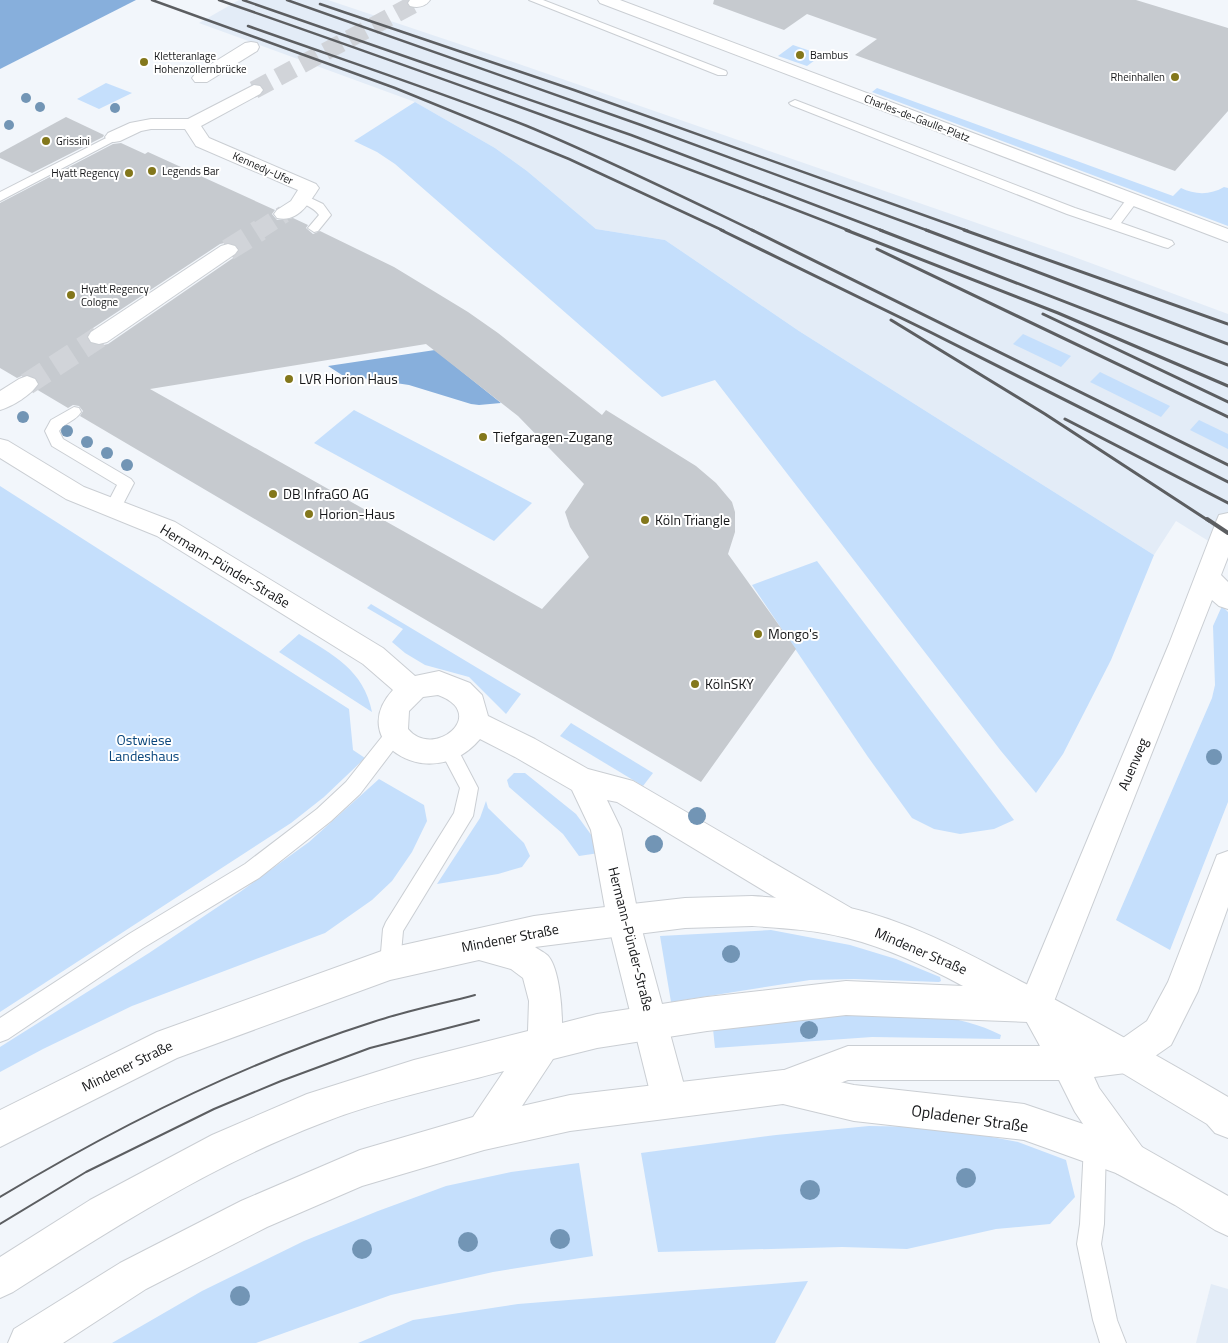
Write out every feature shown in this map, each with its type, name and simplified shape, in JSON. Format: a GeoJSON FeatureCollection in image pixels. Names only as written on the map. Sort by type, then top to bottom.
{"type":"FeatureCollection","features":[{"type":"Feature","properties":{"kind":"street","name":"Charles-de-Gaulle-Platz"},"geometry":{"type":"LineString","coordinates":[[606,0],[1228,236]]}},
{"type":"Feature","properties":{"kind":"street"},"geometry":{"type":"LineString","coordinates":[[201,78],[251,47]]}},
{"type":"Feature","properties":{"kind":"street"},"geometry":{"type":"LineString","coordinates":[[114,137],[136,127],[151,124],[191,124],[254,90]]}},
{"type":"Feature","properties":{"kind":"street","name":"Kennedy-Ufer"},"geometry":{"type":"LineString","coordinates":[[191,124],[202,142],[309,188],[298,204],[284,214]]}},
{"type":"Feature","properties":{"kind":"street"},"geometry":{"type":"LineString","coordinates":[[99,337],[228,250]]}},
{"type":"Feature","properties":{"kind":"street"},"geometry":{"type":"LineString","coordinates":[[0,402],[28,384]]}},
{"type":"Feature","properties":{"kind":"street","name":"Hermann-Pünder-Straße"},"geometry":{"type":"LineString","coordinates":[[0,447],[75,493],[166,529],[373,656],[412,690]]}},
{"type":"Feature","properties":{"kind":"street","name":"Auenweg"},"geometry":{"type":"LineString","coordinates":[[1035,1006],[1080,891],[1176,663],[1218,588],[1228,522]]}},
{"type":"Feature","properties":{"kind":"street"},"geometry":{"type":"LineString","coordinates":[[439,683],[452,685],[463,691],[471,700],[475,711],[474,723],[469,734],[449,750],[426,753],[413,750],[403,744],[392,725],[396,705],[403,696],[425,684],[439,683]]}},
{"type":"Feature","properties":{"kind":"street"},"geometry":{"type":"LineString","coordinates":[[474,723],[525,748],[582,781],[623,790],[846,922]]}},
{"type":"Feature","properties":{"kind":"street","name":"Hermann-Pünder-Straße"},"geometry":{"type":"LineString","coordinates":[[582,781],[606,829],[623,919],[670,1100]]}},
{"type":"Feature","properties":{"kind":"street"},"geometry":{"type":"LineString","coordinates":[[28,1343],[134,1276],[254,1214],[360,1168],[484,1132],[570,1113],[784,1086],[848,1063],[1069,1063],[1126,1056],[1159,1033],[1181,991],[1228,865]]}},
{"type":"Feature","properties":{"kind":"street","name":"Mindener Straße"},"geometry":{"type":"LineString","coordinates":[[0,1129],[169,1044],[390,964],[534,932],[623,919],[685,913],[752,911],[795,914],[846,922],[887,935],[944,958],[1126,1056]]}},
{"type":"Feature","properties":{"kind":"street"},"geometry":{"type":"LineString","coordinates":[[477,944],[519,955],[536,968],[546,1001],[544,1043],[484,1132]]}},
{"type":"Feature","properties":{"kind":"street","name":"Mindener Straße"},"geometry":{"type":"LineString","coordinates":[[0,1279],[103,1213],[225,1148],[319,1106],[414,1077],[544,1043],[651,1021],[846,998],[1035,1006]]}},
{"type":"Feature","properties":{"kind":"street"},"geometry":{"type":"LineString","coordinates":[[1035,1006],[1069,1063],[1087,1100],[1129,1160]]}},
{"type":"Feature","properties":{"kind":"street"},"geometry":{"type":"LineString","coordinates":[[1126,1056],[1219,1112],[1228,1120]]}},
{"type":"Feature","properties":{"kind":"street","name":"Opladener Straße"},"geometry":{"type":"LineString","coordinates":[[784,1086],[854,1103],[1024,1122],[1095,1146],[1129,1160],[1188,1192],[1228,1217]]}},
{"type":"Feature","properties":{"kind":"lane"},"geometry":{"type":"LineString","coordinates":[[534,0],[722,73]]}},
{"type":"Feature","properties":{"kind":"lane"},"geometry":{"type":"LineString","coordinates":[[795,103],[1070,210],[1168,244]]}},
{"type":"Feature","properties":{"kind":"lane"},"geometry":{"type":"LineString","coordinates":[[0,197],[114,137]]}},
{"type":"Feature","properties":{"kind":"lane"},"geometry":{"type":"LineString","coordinates":[[302,198],[318,205],[325,215],[314,228]]}},
{"type":"Feature","properties":{"kind":"lane"},"geometry":{"type":"LineString","coordinates":[[1114,225],[1132,199]]}},
{"type":"Feature","properties":{"kind":"lane"},"geometry":{"type":"LineString","coordinates":[[74,412],[56,424],[52,431],[58,442],[126,483],[113,508]]}},
{"type":"Feature","properties":{"kind":"lane"},"geometry":{"type":"LineString","coordinates":[[0,1031],[136,942],[252,871],[324,815],[352,788],[396,734]]}},
{"type":"Feature","properties":{"kind":"lane"},"geometry":{"type":"LineString","coordinates":[[390,964],[392,929],[463,816],[469,788],[449,750]]}},
{"type":"Feature","properties":{"kind":"lane"},"geometry":{"type":"LineString","coordinates":[[1095,1146],[1092,1224],[1088,1244],[1105,1320],[1113,1343]]}},
{"type":"Feature","properties":{"kind":"shaded area"},"geometry":{"type":"Polygon","coordinates":[[[0,0],[136,0],[0,69],[0,0]]]}},
{"type":"Feature","properties":{"kind":"shaded area"},"geometry":{"type":"Polygon","coordinates":[[[239,0],[328,0],[519,64],[1069,255],[1228,314],[1228,553],[1176,521],[1154,555],[799,331],[665,240],[596,229],[527,171],[495,148],[415,102],[199,23],[239,0]]]}},
{"type":"Feature","properties":{"kind":"shaded area"},"geometry":{"type":"Polygon","coordinates":[[[435,350],[501,403],[471,404],[409,385],[342,375],[328,366],[435,350]]]}},
{"type":"Feature","properties":{"kind":"shaded area"},"geometry":{"type":"Polygon","coordinates":[[[1211,1284],[1228,1289],[1228,1343],[1196,1343],[1211,1284]]]}},
{"type":"Feature","properties":{"kind":"green space","name":"Bambus"},"geometry":{"type":"Polygon","coordinates":[[[793,45],[822,55],[807,66],[778,56],[793,45]]]}},
{"type":"Feature","properties":{"kind":"green space"},"geometry":{"type":"Polygon","coordinates":[[[106,83],[132,93],[99,109],[77,99],[106,83]]]}},
{"type":"Feature","properties":{"kind":"green space"},"geometry":{"type":"Polygon","coordinates":[[[877,88],[1173,196],[1181,188],[1203,193],[1214,192],[1224,187],[1228,188],[1228,226],[872,92],[877,88]]]}},
{"type":"Feature","properties":{"kind":"green space"},"geometry":{"type":"Polygon","coordinates":[[[415,102],[495,148],[527,171],[596,229],[665,240],[799,331],[1154,555],[1111,660],[1063,754],[1036,793],[1001,751],[715,380],[662,397],[395,164],[377,152],[354,141],[415,102]]]}},
{"type":"Feature","properties":{"kind":"green space"},"geometry":{"type":"Polygon","coordinates":[[[1023,334],[1071,356],[1061,367],[1013,344],[1023,334]]]}},
{"type":"Feature","properties":{"kind":"green space"},"geometry":{"type":"Polygon","coordinates":[[[1100,372],[1170,406],[1161,417],[1090,382],[1100,372]]]}},
{"type":"Feature","properties":{"kind":"green space"},"geometry":{"type":"Polygon","coordinates":[[[354,410],[532,503],[494,541],[314,443],[354,410]]]}},
{"type":"Feature","properties":{"kind":"green space"},"geometry":{"type":"Polygon","coordinates":[[[1199,420],[1228,434],[1228,449],[1190,430],[1199,420]]]}},
{"type":"Feature","properties":{"kind":"green space","name":"Ostwiese Landeshaus"},"geometry":{"type":"Polygon","coordinates":[[[0,486],[349,709],[353,750],[365,758],[324,797],[291,823],[0,1012],[0,486]]]}},
{"type":"Feature","properties":{"kind":"green space"},"geometry":{"type":"Polygon","coordinates":[[[817,561],[1014,820],[994,829],[960,834],[934,829],[912,818],[868,757],[752,585],[817,561]]]}},
{"type":"Feature","properties":{"kind":"green space"},"geometry":{"type":"Polygon","coordinates":[[[371,604],[521,694],[506,714],[469,677],[425,665],[405,653],[392,642],[403,629],[367,608],[371,604]]]}},
{"type":"Feature","properties":{"kind":"green space"},"geometry":{"type":"Polygon","coordinates":[[[1222,606],[1228,612],[1228,802],[1170,950],[1116,920],[1212,698],[1215,685],[1213,626],[1222,606]]]}},
{"type":"Feature","properties":{"kind":"green space"},"geometry":{"type":"Polygon","coordinates":[[[299,634],[334,656],[354,674],[368,697],[372,712],[279,652],[299,634]]]}},
{"type":"Feature","properties":{"kind":"green space"},"geometry":{"type":"Polygon","coordinates":[[[571,723],[653,773],[643,786],[560,736],[571,723]]]}},
{"type":"Feature","properties":{"kind":"green space"},"geometry":{"type":"Polygon","coordinates":[[[514,773],[525,773],[576,814],[592,836],[599,853],[579,856],[563,834],[509,787],[507,780],[514,773]]]}},
{"type":"Feature","properties":{"kind":"green space"},"geometry":{"type":"Polygon","coordinates":[[[379,779],[424,805],[427,821],[412,852],[392,881],[372,900],[325,933],[132,1006],[0,1072],[0,1047],[149,953],[240,892],[309,842],[379,779]]]}},
{"type":"Feature","properties":{"kind":"green space"},"geometry":{"type":"Polygon","coordinates":[[[486,801],[488,808],[524,843],[530,856],[522,867],[498,874],[437,884],[480,818],[486,801]]]}},
{"type":"Feature","properties":{"kind":"green space"},"geometry":{"type":"Polygon","coordinates":[[[771,930],[850,945],[896,959],[940,977],[941,981],[810,980],[671,1002],[660,936],[771,930]]]}},
{"type":"Feature","properties":{"kind":"green space"},"geometry":{"type":"Polygon","coordinates":[[[850,1012],[927,1015],[965,1022],[1001,1035],[1000,1039],[872,1037],[715,1048],[713,1029],[850,1012]]]}},
{"type":"Feature","properties":{"kind":"green space"},"geometry":{"type":"Polygon","coordinates":[[[869,1126],[929,1127],[1018,1142],[1066,1160],[1075,1197],[1050,1224],[996,1229],[907,1249],[842,1247],[658,1252],[641,1153],[776,1135],[869,1126]]]}},
{"type":"Feature","properties":{"kind":"green space"},"geometry":{"type":"Polygon","coordinates":[[[579,1163],[593,1256],[493,1272],[391,1295],[256,1343],[112,1343],[202,1291],[304,1241],[378,1211],[446,1186],[511,1172],[579,1163]]]}},
{"type":"Feature","properties":{"kind":"green space"},"geometry":{"type":"Polygon","coordinates":[[[808,1281],[775,1343],[358,1343],[413,1320],[518,1304],[808,1281]]]}},
{"type":"Feature","properties":{"kind":"building","name":"Rheinhallen"},"geometry":{"type":"Polygon","coordinates":[[[714,0],[1136,0],[1228,28],[1228,111],[1175,171],[855,55],[877,39],[807,14],[784,30],[713,4],[714,0]]]}},
{"type":"Feature","properties":{"kind":"building","name":"Grissini"},"geometry":{"type":"Polygon","coordinates":[[[66,117],[104,135],[103,137],[32,173],[0,158],[0,153],[66,117]]]}},
{"type":"Feature","properties":{"kind":"building","name":"Horion-Haus"},"geometry":{"type":"Polygon","coordinates":[[[121,143],[145,154],[148,152],[275,210],[272,214],[277,220],[293,218],[308,225],[306,228],[313,234],[320,231],[394,267],[468,312],[498,333],[602,415],[606,410],[696,466],[716,483],[732,502],[735,512],[735,532],[728,554],[796,649],[701,782],[80,416],[83,411],[79,406],[73,405],[68,408],[36,389],[40,384],[36,377],[26,374],[17,378],[0,368],[0,203],[113,144],[121,143]],[[229,242],[220,244],[90,330],[86,336],[89,343],[99,346],[108,344],[236,256],[240,249],[236,244],[229,242]],[[426,344],[150,389],[542,609],[589,557],[570,527],[565,512],[584,484],[518,416],[426,344]]]}},
{"type":"Feature","properties":{"kind":"tunnel"},"geometry":{"type":"LineString","coordinates":[[254,90],[416,3]]}},
{"type":"Feature","properties":{"kind":"tunnel"},"geometry":{"type":"LineString","coordinates":[[258,231],[284,214]]}},
{"type":"Feature","properties":{"kind":"tunnel"},"geometry":{"type":"LineString","coordinates":[[228,250],[260,230]]}},
{"type":"Feature","properties":{"kind":"tunnel"},"geometry":{"type":"LineString","coordinates":[[27,384],[99,337]]}},
{"type":"Feature","properties":{"kind":"tram line"},"geometry":{"type":"LineString","coordinates":[[0,1197],[135,1122],[228,1077],[276,1057],[373,1022],[475,995]]}},
{"type":"Feature","properties":{"kind":"tram line"},"geometry":{"type":"LineString","coordinates":[[0,1224],[86,1172],[214,1109],[281,1081],[370,1048],[479,1020]]}},
{"type":"Feature","properties":{"kind":"railway"},"geometry":{"type":"LineString","coordinates":[[152,0],[395,88],[569,159],[724,231]]}},
{"type":"Feature","properties":{"kind":"railway"},"geometry":{"type":"LineString","coordinates":[[219,0],[536,112],[850,231]]}},
{"type":"Feature","properties":{"kind":"railway"},"geometry":{"type":"LineString","coordinates":[[243,0],[631,135],[883,231]]}},
{"type":"Feature","properties":{"kind":"railway"},"geometry":{"type":"LineString","coordinates":[[287,0],[641,125],[929,231]]}},
{"type":"Feature","properties":{"kind":"railway"},"geometry":{"type":"LineString","coordinates":[[320,4],[574,90],[968,231]]}},
{"type":"Feature","properties":{"kind":"railway"},"geometry":{"type":"LineString","coordinates":[[248,26],[423,87],[527,126],[613,164],[754,231]]}},
{"type":"Feature","properties":{"kind":"railway"},"geometry":{"type":"LineString","coordinates":[[721,230],[930,332],[1228,482]]}},
{"type":"Feature","properties":{"kind":"railway"},"geometry":{"type":"LineString","coordinates":[[752,230],[1228,465]]}},
{"type":"Feature","properties":{"kind":"railway"},"geometry":{"type":"LineString","coordinates":[[846,230],[1058,313],[1228,386]]}},
{"type":"Feature","properties":{"kind":"railway"},"geometry":{"type":"LineString","coordinates":[[880,230],[1228,365]]}},
{"type":"Feature","properties":{"kind":"railway"},"geometry":{"type":"LineString","coordinates":[[926,230],[1228,344]]}},
{"type":"Feature","properties":{"kind":"railway"},"geometry":{"type":"LineString","coordinates":[[964,230],[1228,324]]}},
{"type":"Feature","properties":{"kind":"railway"},"geometry":{"type":"LineString","coordinates":[[877,249],[1228,417]]}},
{"type":"Feature","properties":{"kind":"railway"},"geometry":{"type":"LineString","coordinates":[[1043,314],[1228,402]]}},
{"type":"Feature","properties":{"kind":"railway"},"geometry":{"type":"LineString","coordinates":[[891,320],[1045,414],[1209,521]]}},
{"type":"Feature","properties":{"kind":"railway"},"geometry":{"type":"LineString","coordinates":[[1065,419],[1228,503]]}},
{"type":"Feature","properties":{"kind":"railway"},"geometry":{"type":"LineString","coordinates":[[1207,519],[1228,533]]}},
{"type":"Feature","properties":{"kind":"place","name":"Bambus"},"geometry":{"type":"Point","coordinates":[800,55]}},
{"type":"Feature","properties":{"kind":"place","name":"Kletteranlage Hohenzollernbrücke"},"geometry":{"type":"Point","coordinates":[144,62]}},
{"type":"Feature","properties":{"kind":"place","name":"Rheinhallen"},"geometry":{"type":"Point","coordinates":[1175,77]}},
{"type":"Feature","properties":{"kind":"place","name":"Grissini"},"geometry":{"type":"Point","coordinates":[46,141]}},
{"type":"Feature","properties":{"kind":"place","name":"Legends Bar"},"geometry":{"type":"Point","coordinates":[152,171]}},
{"type":"Feature","properties":{"kind":"place","name":"Hyatt Regency"},"geometry":{"type":"Point","coordinates":[129,173]}},
{"type":"Feature","properties":{"kind":"place","name":"Hyatt Regency Cologne"},"geometry":{"type":"Point","coordinates":[71,295]}},
{"type":"Feature","properties":{"kind":"place","name":"LVR Horion Haus"},"geometry":{"type":"Point","coordinates":[289,379]}},
{"type":"Feature","properties":{"kind":"place","name":"Tiefgaragen-Zugang"},"geometry":{"type":"Point","coordinates":[483,437]}},
{"type":"Feature","properties":{"kind":"place","name":"DB InfraGO AG"},"geometry":{"type":"Point","coordinates":[273,494]}},
{"type":"Feature","properties":{"kind":"place","name":"Horion-Haus"},"geometry":{"type":"Point","coordinates":[309,514]}},
{"type":"Feature","properties":{"kind":"place","name":"Köln Triangle"},"geometry":{"type":"Point","coordinates":[645,520]}},
{"type":"Feature","properties":{"kind":"place","name":"Mongo's"},"geometry":{"type":"Point","coordinates":[758,634]}},
{"type":"Feature","properties":{"kind":"place","name":"KölnSKY"},"geometry":{"type":"Point","coordinates":[695,684]}}]}
